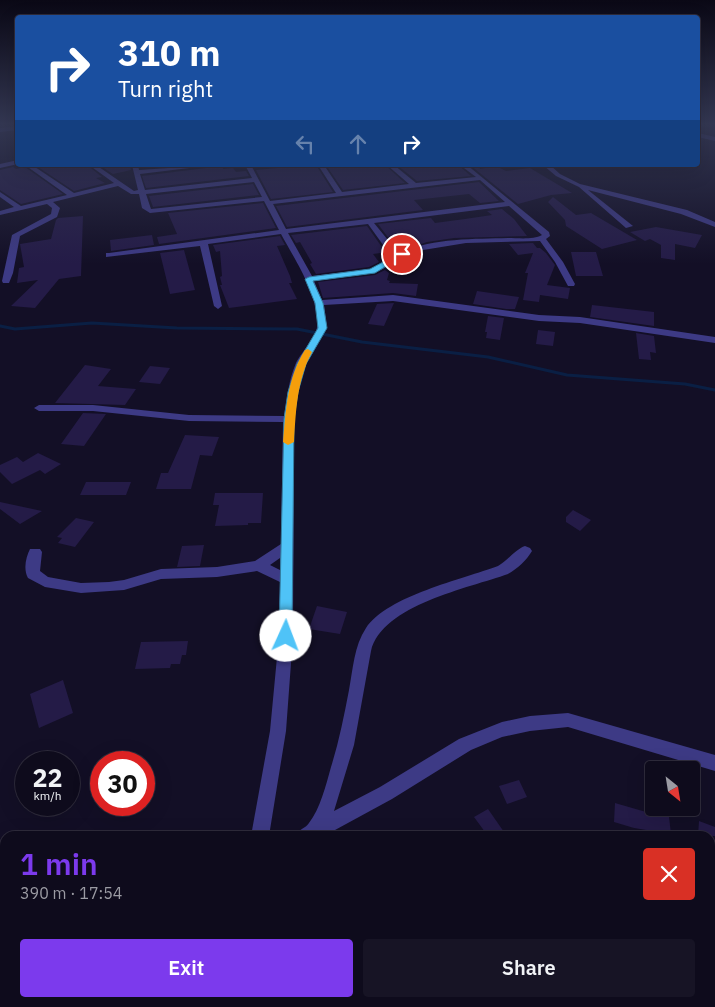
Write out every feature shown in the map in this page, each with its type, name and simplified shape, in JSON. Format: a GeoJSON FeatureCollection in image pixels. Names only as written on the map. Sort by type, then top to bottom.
{"type":"FeatureCollection","features":[{"type":"Feature","properties":{"kind":"street"},"geometry":{"type":"LineString","coordinates":[[35,170],[72,195]]}},
{"type":"Feature","properties":{"kind":"street"},"geometry":{"type":"LineString","coordinates":[[99,170],[130,192],[255,180]]}},
{"type":"Feature","properties":{"kind":"street"},"geometry":{"type":"LineString","coordinates":[[136,170],[146,208],[158,212],[481,178]]}},
{"type":"Feature","properties":{"kind":"street"},"geometry":{"type":"LineString","coordinates":[[250,170],[264,192],[266,201],[309,279],[319,303],[322,328],[301,364],[293,392],[289,419],[286,636],[278,731],[261,831]]}},
{"type":"Feature","properties":{"kind":"street"},"geometry":{"type":"LineString","coordinates":[[324,170],[340,194]]}},
{"type":"Feature","properties":{"kind":"street"},"geometry":{"type":"LineString","coordinates":[[396,170],[416,186]]}},
{"type":"Feature","properties":{"kind":"street"},"geometry":{"type":"LineString","coordinates":[[309,279],[372,271],[415,249],[466,241],[542,239],[546,236],[546,234],[470,170]]}},
{"type":"Feature","properties":{"kind":"street"},"geometry":{"type":"LineString","coordinates":[[552,170],[578,185],[629,226]]}},
{"type":"Feature","properties":{"kind":"street"},"geometry":{"type":"LineString","coordinates":[[0,213],[119,184]]}},
{"type":"Feature","properties":{"kind":"street"},"geometry":{"type":"LineString","coordinates":[[578,185],[684,212],[715,225]]}},
{"type":"Feature","properties":{"kind":"street"},"geometry":{"type":"LineString","coordinates":[[0,194],[20,208]]}},
{"type":"Feature","properties":{"kind":"street"},"geometry":{"type":"LineString","coordinates":[[6,281],[16,235],[54,214],[56,208],[48,201]]}},
{"type":"Feature","properties":{"kind":"street"},"geometry":{"type":"LineString","coordinates":[[110,255],[510,204]]}},
{"type":"Feature","properties":{"kind":"street"},"geometry":{"type":"LineString","coordinates":[[370,222],[389,247],[402,254]]}},
{"type":"Feature","properties":{"kind":"street"},"geometry":{"type":"LineString","coordinates":[[542,239],[559,262],[571,284]]}},
{"type":"Feature","properties":{"kind":"street"},"geometry":{"type":"LineString","coordinates":[[205,243],[218,306]]}},
{"type":"Feature","properties":{"kind":"street"},"geometry":{"type":"LineString","coordinates":[[319,303],[393,298],[468,306],[539,318],[580,320],[715,340]]}},
{"type":"Feature","properties":{"kind":"street"},"geometry":{"type":"LineString","coordinates":[[39,408],[93,408],[161,416],[289,419]]}},
{"type":"Feature","properties":{"kind":"street"},"geometry":{"type":"LineString","coordinates":[[35,552],[32,566],[33,574],[45,582],[81,588],[124,585],[161,574],[217,572],[258,566],[288,546]]}},
{"type":"Feature","properties":{"kind":"street"},"geometry":{"type":"LineString","coordinates":[[312,831],[323,816],[338,775],[363,655],[367,639],[374,627],[398,609],[503,570],[513,564],[525,551]]}},
{"type":"Feature","properties":{"kind":"street"},"geometry":{"type":"LineString","coordinates":[[258,566],[288,580]]}},
{"type":"Feature","properties":{"kind":"street"},"geometry":{"type":"LineString","coordinates":[[315,831],[491,733],[544,720],[568,720],[715,763]]}},
{"type":"Feature","properties":{"kind":"building"},"geometry":{"type":"Polygon","coordinates":[[[0,170],[29,170],[63,194],[21,204],[0,190],[0,170]]]}},
{"type":"Feature","properties":{"kind":"building"},"geometry":{"type":"Polygon","coordinates":[[[42,170],[93,170],[102,177],[96,178],[105,183],[74,191],[42,170]]]}},
{"type":"Feature","properties":{"kind":"building"},"geometry":{"type":"Polygon","coordinates":[[[107,170],[131,170],[131,170],[113,174],[107,170]]]}},
{"type":"Feature","properties":{"kind":"building"},"geometry":{"type":"Polygon","coordinates":[[[190,170],[234,170],[236,172],[246,171],[249,176],[146,188],[142,176],[190,170]]]}},
{"type":"Feature","properties":{"kind":"building"},"geometry":{"type":"Polygon","coordinates":[[[256,170],[319,170],[333,192],[271,199],[256,170]]]}},
{"type":"Feature","properties":{"kind":"building"},"geometry":{"type":"Polygon","coordinates":[[[329,170],[391,170],[405,183],[343,190],[329,170]]]}},
{"type":"Feature","properties":{"kind":"building"},"geometry":{"type":"Polygon","coordinates":[[[403,170],[464,170],[471,176],[417,181],[403,170]]]}},
{"type":"Feature","properties":{"kind":"building"},"geometry":{"type":"Polygon","coordinates":[[[476,170],[533,170],[572,193],[551,195],[518,204],[476,170]]]}},
{"type":"Feature","properties":{"kind":"building"},"geometry":{"type":"Polygon","coordinates":[[[479,182],[499,201],[480,203],[469,194],[414,200],[423,210],[287,227],[276,206],[479,182]]]}},
{"type":"Feature","properties":{"kind":"building"},"geometry":{"type":"Polygon","coordinates":[[[253,184],[259,195],[153,207],[149,196],[253,184]]]}},
{"type":"Feature","properties":{"kind":"building"},"geometry":{"type":"Polygon","coordinates":[[[553,197],[576,215],[591,213],[637,240],[602,249],[566,226],[565,220],[548,202],[553,197]]]}},
{"type":"Feature","properties":{"kind":"building"},"geometry":{"type":"Polygon","coordinates":[[[263,203],[276,228],[159,244],[157,237],[177,234],[168,213],[263,203]]]}},
{"type":"Feature","properties":{"kind":"building"},"geometry":{"type":"Polygon","coordinates":[[[502,209],[514,219],[527,236],[454,238],[427,242],[404,250],[393,244],[378,224],[431,218],[435,223],[492,215],[487,211],[502,209]]]}},
{"type":"Feature","properties":{"kind":"building"},"geometry":{"type":"Polygon","coordinates":[[[83,216],[81,276],[59,279],[35,308],[11,306],[38,280],[17,283],[19,268],[24,267],[20,244],[51,239],[58,218],[83,216]]]}},
{"type":"Feature","properties":{"kind":"building"},"geometry":{"type":"Polygon","coordinates":[[[367,226],[384,250],[388,252],[373,254],[379,262],[369,267],[316,274],[300,242],[296,243],[291,235],[367,226]]]}},
{"type":"Feature","properties":{"kind":"building"},"geometry":{"type":"Polygon","coordinates":[[[656,227],[702,235],[695,248],[675,244],[675,260],[661,258],[661,245],[650,239],[645,241],[630,232],[656,227]]]}},
{"type":"Feature","properties":{"kind":"building"},"geometry":{"type":"Polygon","coordinates":[[[152,235],[154,245],[111,251],[110,240],[152,235]]]}},
{"type":"Feature","properties":{"kind":"building"},"geometry":{"type":"Polygon","coordinates":[[[280,236],[285,245],[277,246],[290,276],[292,283],[289,283],[297,299],[229,308],[220,285],[222,285],[220,277],[222,276],[220,251],[216,252],[213,245],[280,236]]]}},
{"type":"Feature","properties":{"kind":"building"},"geometry":{"type":"Polygon","coordinates":[[[533,243],[537,248],[546,253],[555,265],[547,285],[570,288],[568,299],[540,295],[539,302],[523,300],[528,273],[525,273],[533,253],[518,255],[509,244],[533,243]]]}},
{"type":"Feature","properties":{"kind":"building"},"geometry":{"type":"Polygon","coordinates":[[[184,250],[195,290],[170,294],[160,253],[184,250]]]}},
{"type":"Feature","properties":{"kind":"building"},"geometry":{"type":"Polygon","coordinates":[[[571,252],[596,252],[603,276],[576,276],[571,252]]]}},
{"type":"Feature","properties":{"kind":"building"},"geometry":{"type":"Polygon","coordinates":[[[385,270],[389,273],[387,280],[390,281],[389,283],[418,284],[416,296],[393,293],[323,298],[318,282],[375,275],[385,270]]]}},
{"type":"Feature","properties":{"kind":"building"},"geometry":{"type":"Polygon","coordinates":[[[477,291],[519,297],[515,309],[506,309],[473,304],[477,291]]]}},
{"type":"Feature","properties":{"kind":"building"},"geometry":{"type":"Polygon","coordinates":[[[394,303],[384,326],[368,324],[377,304],[394,303]]]}},
{"type":"Feature","properties":{"kind":"building"},"geometry":{"type":"Polygon","coordinates":[[[592,305],[654,312],[654,326],[590,317],[592,305]]]}},
{"type":"Feature","properties":{"kind":"building"},"geometry":{"type":"Polygon","coordinates":[[[488,316],[504,318],[500,340],[486,338],[487,332],[485,332],[488,316]]]}},
{"type":"Feature","properties":{"kind":"building"},"geometry":{"type":"Polygon","coordinates":[[[538,330],[555,332],[553,346],[536,344],[538,330]]]}},
{"type":"Feature","properties":{"kind":"building"},"geometry":{"type":"Polygon","coordinates":[[[636,333],[654,336],[656,353],[650,352],[651,360],[639,359],[636,333]]]}},
{"type":"Feature","properties":{"kind":"building"},"geometry":{"type":"Polygon","coordinates":[[[85,365],[111,369],[98,386],[136,389],[125,405],[55,403],[85,365]]]}},
{"type":"Feature","properties":{"kind":"building"},"geometry":{"type":"Polygon","coordinates":[[[150,366],[170,368],[160,384],[139,382],[150,366]]]}},
{"type":"Feature","properties":{"kind":"building"},"geometry":{"type":"Polygon","coordinates":[[[83,413],[106,414],[84,446],[61,444],[83,413]]]}},
{"type":"Feature","properties":{"kind":"building"},"geometry":{"type":"Polygon","coordinates":[[[185,435],[219,437],[212,456],[200,455],[191,489],[156,489],[161,473],[168,473],[185,435]]]}},
{"type":"Feature","properties":{"kind":"building"},"geometry":{"type":"Polygon","coordinates":[[[38,453],[61,464],[45,474],[40,470],[12,484],[0,472],[0,465],[17,457],[23,462],[38,453]]]}},
{"type":"Feature","properties":{"kind":"building"},"geometry":{"type":"Polygon","coordinates":[[[86,482],[131,482],[126,495],[80,495],[86,482]]]}},
{"type":"Feature","properties":{"kind":"building"},"geometry":{"type":"Polygon","coordinates":[[[215,493],[263,493],[261,523],[215,526],[219,505],[213,505],[215,493]]]}},
{"type":"Feature","properties":{"kind":"building"},"geometry":{"type":"Polygon","coordinates":[[[0,502],[42,511],[20,524],[0,509],[0,502]]]}},
{"type":"Feature","properties":{"kind":"building"},"geometry":{"type":"Polygon","coordinates":[[[573,510],[591,520],[580,531],[566,522],[566,517],[573,510]]]}},
{"type":"Feature","properties":{"kind":"building"},"geometry":{"type":"Polygon","coordinates":[[[76,518],[94,522],[75,547],[58,543],[62,538],[57,537],[76,518]]]}},
{"type":"Feature","properties":{"kind":"building"},"geometry":{"type":"Polygon","coordinates":[[[204,545],[200,566],[177,567],[182,546],[204,545]]]}},
{"type":"Feature","properties":{"kind":"building"},"geometry":{"type":"Polygon","coordinates":[[[317,606],[347,612],[340,634],[309,629],[317,606]]]}},
{"type":"Feature","properties":{"kind":"building"},"geometry":{"type":"Polygon","coordinates":[[[188,641],[186,655],[182,655],[180,664],[171,664],[170,668],[135,669],[141,642],[188,641]]]}},
{"type":"Feature","properties":{"kind":"building"},"geometry":{"type":"Polygon","coordinates":[[[63,680],[73,713],[39,728],[30,694],[63,680]]]}},
{"type":"Feature","properties":{"kind":"building"},"geometry":{"type":"Polygon","coordinates":[[[519,780],[527,797],[507,804],[499,786],[519,780]]]}},
{"type":"Feature","properties":{"kind":"building"},"geometry":{"type":"Polygon","coordinates":[[[615,803],[645,812],[645,816],[669,816],[671,831],[634,828],[614,822],[615,803]]]}},
{"type":"Feature","properties":{"kind":"building"},"geometry":{"type":"Polygon","coordinates":[[[488,809],[503,831],[484,831],[474,817],[488,809]]]}},
{"type":"Feature","properties":{"kind":"building"},"geometry":{"type":"Polygon","coordinates":[[[699,821],[715,827],[715,831],[698,831],[699,821]]]}},
{"type":"Feature","properties":{"kind":"waterway"},"geometry":{"type":"LineString","coordinates":[[0,326],[15,329],[92,323],[177,328],[297,329],[362,342],[488,357],[567,375],[685,384],[715,390]]}},
{"type":"Feature","properties":{"kind":"slow traffic"},"geometry":{"type":"LineString","coordinates":[[288,442],[293,392],[301,364],[308,352]]}},
{"type":"Feature","properties":{"kind":"route"},"geometry":{"type":"LineString","coordinates":[[286,636],[289,419],[293,392],[301,364],[318,338],[322,328],[319,303],[309,279],[372,271],[398,258],[402,254]]}}]}
